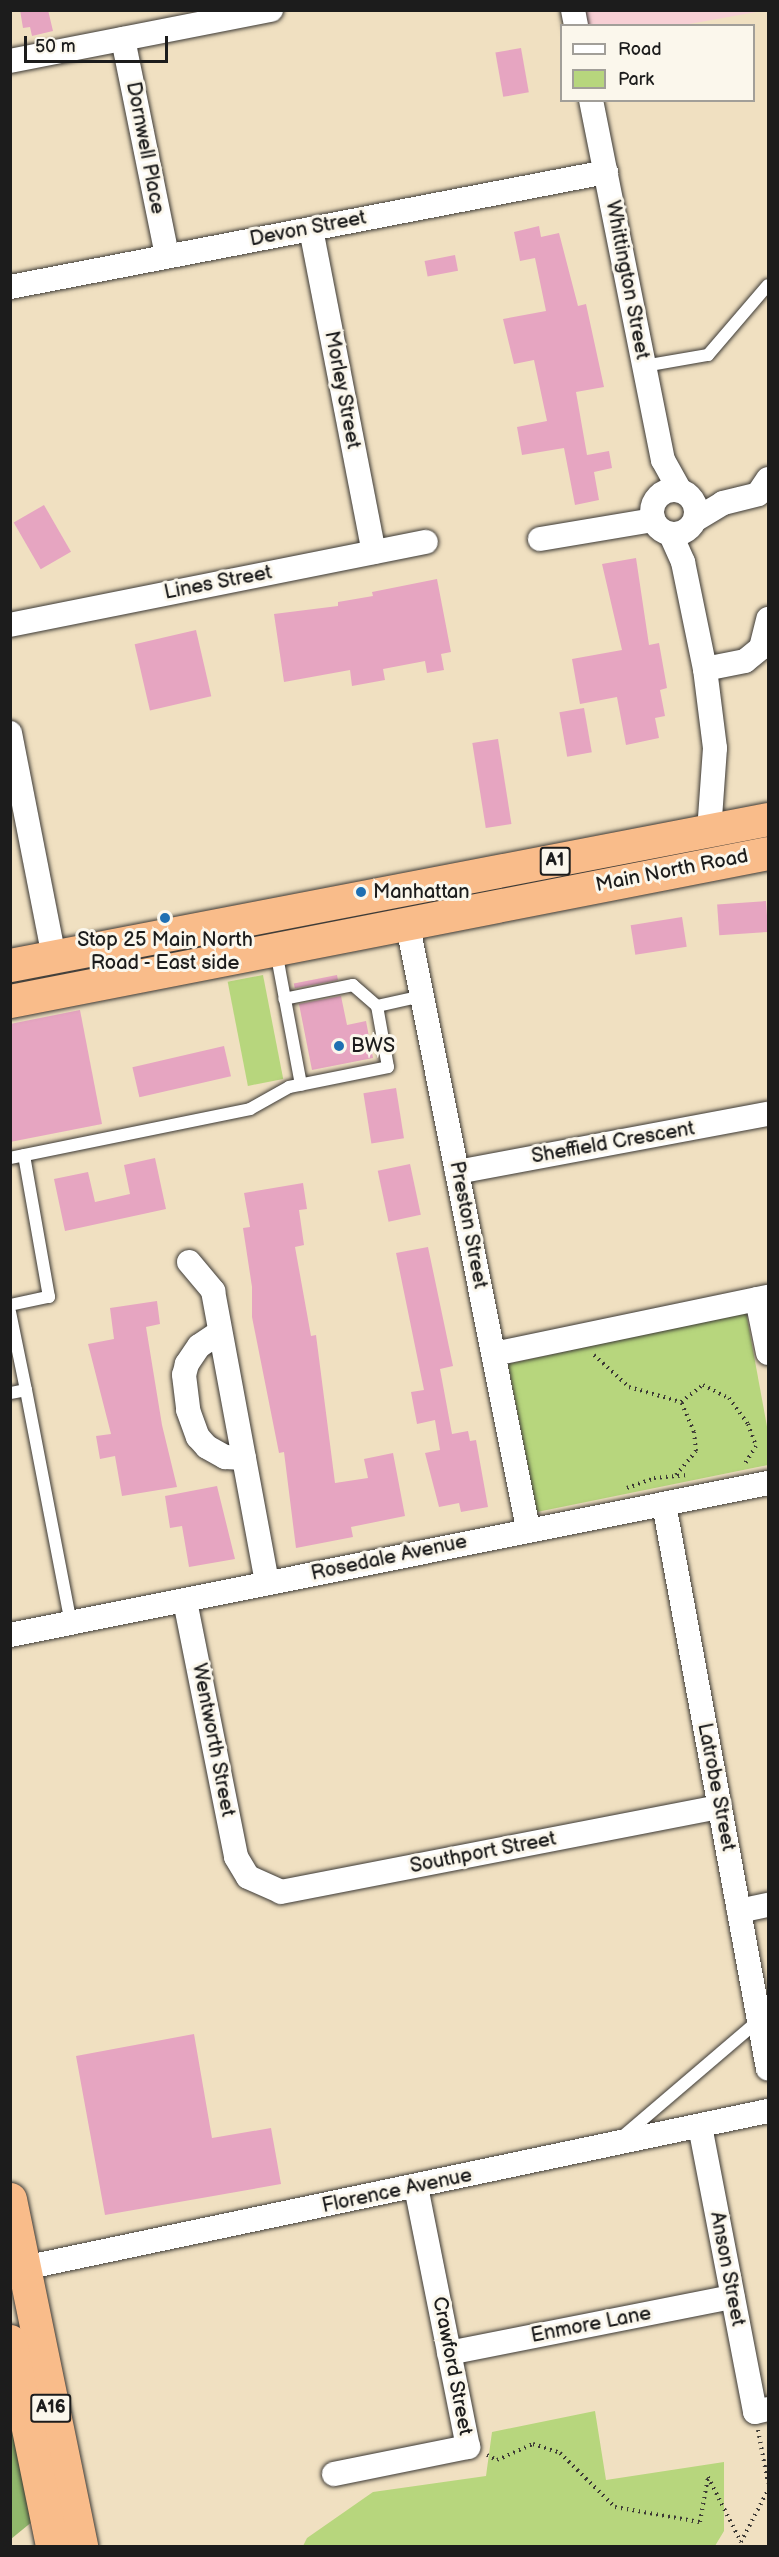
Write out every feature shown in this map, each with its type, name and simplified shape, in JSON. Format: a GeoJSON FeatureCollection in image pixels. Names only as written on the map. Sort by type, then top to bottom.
{"type":"FeatureCollection","features":[{"type":"Feature","properties":{"kind":"highway","name":"Main North Road"},"geometry":{"type":"LineString","coordinates":[[10,1000],[275,947],[404,906],[709,831],[768,819]]}},
{"type":"Feature","properties":{"kind":"highway"},"geometry":{"type":"LineString","coordinates":[[709,831],[715,863]]}},
{"type":"Feature","properties":{"kind":"highway","name":"Main North Road"},"geometry":{"type":"LineString","coordinates":[[10,965],[404,906],[715,863],[768,853]]}},
{"type":"Feature","properties":{"kind":"highway","name":"A16"},"geometry":{"type":"LineString","coordinates":[[10,2199],[17,2270],[81,2547]]}},
{"type":"Feature","properties":{"kind":"highway","name":"A16"},"geometry":{"type":"LineString","coordinates":[[10,2341],[52,2547]]}},
{"type":"Feature","properties":{"kind":"street"},"geometry":{"type":"LineString","coordinates":[[10,60],[270,10]]}},
{"type":"Feature","properties":{"kind":"street","name":"Dornwell Place"},"geometry":{"type":"LineString","coordinates":[[123,39],[167,256]]}},
{"type":"Feature","properties":{"kind":"street","name":"Whittington Street"},"geometry":{"type":"LineString","coordinates":[[591,102],[663,460],[676,513]]}},
{"type":"Feature","properties":{"kind":"street","name":"Devon Street"},"geometry":{"type":"LineString","coordinates":[[10,287],[606,172]]}},
{"type":"Feature","properties":{"kind":"street","name":"Morley Street"},"geometry":{"type":"LineString","coordinates":[[311,229],[374,552]]}},
{"type":"Feature","properties":{"kind":"street"},"geometry":{"type":"LineString","coordinates":[[540,539],[723,504],[758,494],[768,479]]}},
{"type":"Feature","properties":{"kind":"street"},"geometry":{"type":"LineString","coordinates":[[676,513],[683,562],[705,669],[716,748],[709,831]]}},
{"type":"Feature","properties":{"kind":"street","name":"Lines Street"},"geometry":{"type":"LineString","coordinates":[[10,625],[426,542]]}},
{"type":"Feature","properties":{"kind":"street"},"geometry":{"type":"LineString","coordinates":[[705,669],[745,662],[761,648],[768,619]]}},
{"type":"Feature","properties":{"kind":"street"},"geometry":{"type":"LineString","coordinates":[[10,733],[54,957]]}},
{"type":"Feature","properties":{"kind":"street","name":"Preston Street"},"geometry":{"type":"LineString","coordinates":[[404,906],[528,1529]]}},
{"type":"Feature","properties":{"kind":"street","name":"Sheffield Crescent"},"geometry":{"type":"LineString","coordinates":[[457,1172],[768,1114]]}},
{"type":"Feature","properties":{"kind":"street"},"geometry":{"type":"LineString","coordinates":[[189,1262],[213,1291],[267,1583]]}},
{"type":"Feature","properties":{"kind":"street"},"geometry":{"type":"LineString","coordinates":[[494,1354],[763,1298],[768,1353]]}},
{"type":"Feature","properties":{"kind":"street"},"geometry":{"type":"LineString","coordinates":[[220,1332],[199,1346],[187,1364],[184,1376],[188,1410],[198,1437],[207,1447],[225,1457],[244,1458]]}},
{"type":"Feature","properties":{"kind":"street","name":"Rosedale Avenue"},"geometry":{"type":"LineString","coordinates":[[10,1635],[528,1529],[768,1483]]}},
{"type":"Feature","properties":{"kind":"street","name":"Latrobe Street"},"geometry":{"type":"LineString","coordinates":[[664,1504],[768,2069]]}},
{"type":"Feature","properties":{"kind":"street","name":"Wentworth Street"},"geometry":{"type":"LineString","coordinates":[[185,1601],[236,1857],[248,1877]]}},
{"type":"Feature","properties":{"kind":"street","name":"Southport Street"},"geometry":{"type":"LineString","coordinates":[[248,1877],[281,1892],[720,1807]]}},
{"type":"Feature","properties":{"kind":"street"},"geometry":{"type":"LineString","coordinates":[[739,1911],[768,1905]]}},
{"type":"Feature","properties":{"kind":"street","name":"Florence Avenue"},"geometry":{"type":"LineString","coordinates":[[17,2270],[768,2110]]}},
{"type":"Feature","properties":{"kind":"street","name":"Anson Street"},"geometry":{"type":"LineString","coordinates":[[700,2126],[733,2297],[762,2410]]}},
{"type":"Feature","properties":{"kind":"street","name":"Crawford Street"},"geometry":{"type":"LineString","coordinates":[[334,2474],[468,2447],[416,2186]]}},
{"type":"Feature","properties":{"kind":"street","name":"Enmore Lane"},"geometry":{"type":"LineString","coordinates":[[449,2352],[733,2297]]}},
{"type":"Feature","properties":{"kind":"lane"},"geometry":{"type":"LineString","coordinates":[[644,366],[708,355],[768,285]]}},
{"type":"Feature","properties":{"kind":"lane"},"geometry":{"type":"LineString","coordinates":[[275,947],[301,1085]]}},
{"type":"Feature","properties":{"kind":"lane"},"geometry":{"type":"LineString","coordinates":[[10,1158],[250,1109],[301,1085],[388,1067],[377,1006],[353,985],[284,999]]}},
{"type":"Feature","properties":{"kind":"lane"},"geometry":{"type":"LineString","coordinates":[[377,1006],[422,996]]}},
{"type":"Feature","properties":{"kind":"lane"},"geometry":{"type":"LineString","coordinates":[[10,1305],[49,1297],[24,1155]]}},
{"type":"Feature","properties":{"kind":"lane"},"geometry":{"type":"LineString","coordinates":[[10,1312],[71,1623]]}},
{"type":"Feature","properties":{"kind":"lane"},"geometry":{"type":"LineString","coordinates":[[10,1393],[26,1390]]}},
{"type":"Feature","properties":{"kind":"lane"},"geometry":{"type":"LineString","coordinates":[[618,2141],[759,2020]]}},
{"type":"Feature","properties":{"kind":"path"},"geometry":{"type":"LineString","coordinates":[[590,1351],[629,1387],[681,1402]]}},
{"type":"Feature","properties":{"kind":"path"},"geometry":{"type":"LineString","coordinates":[[681,1402],[703,1385],[729,1398],[748,1424],[756,1446],[747,1465],[735,1467]]}},
{"type":"Feature","properties":{"kind":"path"},"geometry":{"type":"LineString","coordinates":[[675,1476],[696,1451],[694,1432],[681,1402]]}},
{"type":"Feature","properties":{"kind":"path"},"geometry":{"type":"LineString","coordinates":[[617,1490],[654,1478],[700,1473]]}},
{"type":"Feature","properties":{"kind":"path"},"geometry":{"type":"LineString","coordinates":[[675,1476],[677,1483]]}},
{"type":"Feature","properties":{"kind":"path"},"geometry":{"type":"LineString","coordinates":[[762,2410],[768,2483]]}},
{"type":"Feature","properties":{"kind":"path"},"geometry":{"type":"LineString","coordinates":[[468,2447],[497,2460],[533,2444],[560,2453],[615,2507],[700,2522],[708,2477],[741,2542],[768,2490]]}},
{"type":"Feature","properties":{"kind":"shaded area"},"geometry":{"type":"Polygon","coordinates":[[[583,11],[762,11],[689,24],[586,24],[583,11]]]}},
{"type":"Feature","properties":{"kind":"green space"},"geometry":{"type":"Polygon","coordinates":[[[263,975],[283,1079],[248,1086],[228,982],[263,975]]]}},
{"type":"Feature","properties":{"kind":"green space"},"geometry":{"type":"Polygon","coordinates":[[[746,1312],[768,1432],[768,1465],[537,1512],[508,1364],[746,1312]]]}},
{"type":"Feature","properties":{"kind":"green space"},"geometry":{"type":"Polygon","coordinates":[[[10,2409],[33,2521],[11,2539],[10,2539],[10,2409]]]}},
{"type":"Feature","properties":{"kind":"green space"},"geometry":{"type":"Polygon","coordinates":[[[595,2411],[606,2480],[724,2462],[724,2531],[715,2546],[303,2546],[307,2538],[373,2492],[486,2476],[492,2432],[595,2411]]]}},
{"type":"Feature","properties":{"kind":"building"},"geometry":{"type":"Polygon","coordinates":[[[20,10],[48,10],[53,31],[32,36],[30,27],[23,28],[20,10]]]}},
{"type":"Feature","properties":{"kind":"building"},"geometry":{"type":"Polygon","coordinates":[[[521,48],[529,92],[503,97],[495,53],[521,48]]]}},
{"type":"Feature","properties":{"kind":"building"},"geometry":{"type":"Polygon","coordinates":[[[539,226],[541,237],[559,233],[578,306],[586,304],[604,387],[576,392],[587,455],[609,451],[612,468],[594,472],[599,500],[575,505],[564,448],[522,455],[517,427],[547,421],[534,360],[514,364],[503,319],[546,311],[535,258],[520,261],[514,232],[539,226]]]}},
{"type":"Feature","properties":{"kind":"building"},"geometry":{"type":"Polygon","coordinates":[[[455,255],[458,271],[428,277],[425,261],[455,255]]]}},
{"type":"Feature","properties":{"kind":"building"},"geometry":{"type":"Polygon","coordinates":[[[44,505],[71,552],[41,569],[14,522],[44,505]]]}},
{"type":"Feature","properties":{"kind":"building"},"geometry":{"type":"Polygon","coordinates":[[[636,558],[649,645],[659,643],[667,688],[660,690],[665,716],[655,718],[659,738],[626,745],[617,697],[580,704],[572,659],[622,650],[602,564],[636,558]]]}},
{"type":"Feature","properties":{"kind":"building"},"geometry":{"type":"Polygon","coordinates":[[[437,579],[451,652],[441,654],[444,670],[427,673],[425,661],[383,669],[385,680],[352,686],[350,670],[284,682],[274,614],[338,606],[338,602],[373,596],[372,592],[437,579]]]}},
{"type":"Feature","properties":{"kind":"building"},"geometry":{"type":"Polygon","coordinates":[[[196,630],[211,696],[150,710],[135,644],[196,630]]]}},
{"type":"Feature","properties":{"kind":"building"},"geometry":{"type":"Polygon","coordinates":[[[584,708],[592,752],[567,757],[559,712],[584,708]]]}},
{"type":"Feature","properties":{"kind":"building"},"geometry":{"type":"Polygon","coordinates":[[[498,739],[511,824],[486,828],[472,743],[498,739]]]}},
{"type":"Feature","properties":{"kind":"building"},"geometry":{"type":"Polygon","coordinates":[[[766,901],[768,932],[719,935],[717,904],[766,901]]]}},
{"type":"Feature","properties":{"kind":"building"},"geometry":{"type":"Polygon","coordinates":[[[682,917],[687,947],[635,955],[631,925],[682,917]]]}},
{"type":"Feature","properties":{"kind":"building"},"geometry":{"type":"Polygon","coordinates":[[[337,975],[338,980],[295,988],[294,983],[337,975]]]}},
{"type":"Feature","properties":{"kind":"building","name":"BWS"},"geometry":{"type":"Polygon","coordinates":[[[341,996],[347,1025],[366,1021],[373,1058],[312,1070],[299,1004],[341,996]]]}},
{"type":"Feature","properties":{"kind":"building"},"geometry":{"type":"Polygon","coordinates":[[[80,1010],[102,1124],[10,1142],[10,1024],[80,1010]]]}},
{"type":"Feature","properties":{"kind":"building"},"geometry":{"type":"Polygon","coordinates":[[[224,1046],[231,1076],[139,1097],[132,1067],[224,1046]]]}},
{"type":"Feature","properties":{"kind":"building"},"geometry":{"type":"Polygon","coordinates":[[[396,1088],[404,1138],[371,1144],[363,1093],[396,1088]]]}},
{"type":"Feature","properties":{"kind":"building"},"geometry":{"type":"Polygon","coordinates":[[[155,1158],[166,1209],[65,1231],[54,1179],[88,1172],[95,1202],[130,1194],[124,1165],[155,1158]]]}},
{"type":"Feature","properties":{"kind":"building"},"geometry":{"type":"Polygon","coordinates":[[[410,1164],[421,1215],[389,1222],[378,1171],[410,1164]]]}},
{"type":"Feature","properties":{"kind":"building"},"geometry":{"type":"Polygon","coordinates":[[[303,1183],[307,1209],[299,1210],[304,1245],[295,1247],[311,1336],[316,1335],[335,1483],[368,1478],[364,1459],[393,1453],[405,1516],[351,1527],[353,1537],[296,1548],[284,1452],[279,1453],[252,1317],[252,1287],[243,1228],[250,1227],[244,1193],[303,1183]]]}},
{"type":"Feature","properties":{"kind":"building"},"geometry":{"type":"Polygon","coordinates":[[[428,1247],[453,1366],[440,1369],[452,1434],[468,1431],[470,1441],[476,1440],[488,1507],[461,1512],[459,1503],[439,1507],[425,1453],[440,1450],[435,1420],[417,1424],[411,1392],[424,1390],[396,1253],[428,1247]]]}},
{"type":"Feature","properties":{"kind":"building"},"geometry":{"type":"Polygon","coordinates":[[[157,1301],[160,1324],[146,1327],[162,1425],[177,1487],[122,1496],[115,1456],[100,1459],[96,1436],[111,1434],[88,1344],[114,1339],[110,1308],[157,1301]]]}},
{"type":"Feature","properties":{"kind":"building"},"geometry":{"type":"Polygon","coordinates":[[[217,1486],[235,1559],[189,1567],[182,1526],[170,1528],[165,1496],[217,1486]]]}},
{"type":"Feature","properties":{"kind":"building"},"geometry":{"type":"Polygon","coordinates":[[[194,2034],[212,2138],[271,2128],[281,2184],[105,2215],[76,2056],[194,2034]]]}},
{"type":"Feature","properties":{"kind":"place","name":"Manhattan"},"geometry":{"type":"Point","coordinates":[361,892]}},
{"type":"Feature","properties":{"kind":"place","name":"Stop 25 Main North Road - East side"},"geometry":{"type":"Point","coordinates":[165,918]}},
{"type":"Feature","properties":{"kind":"place","name":"BWS"},"geometry":{"type":"Point","coordinates":[339,1046]}}]}
